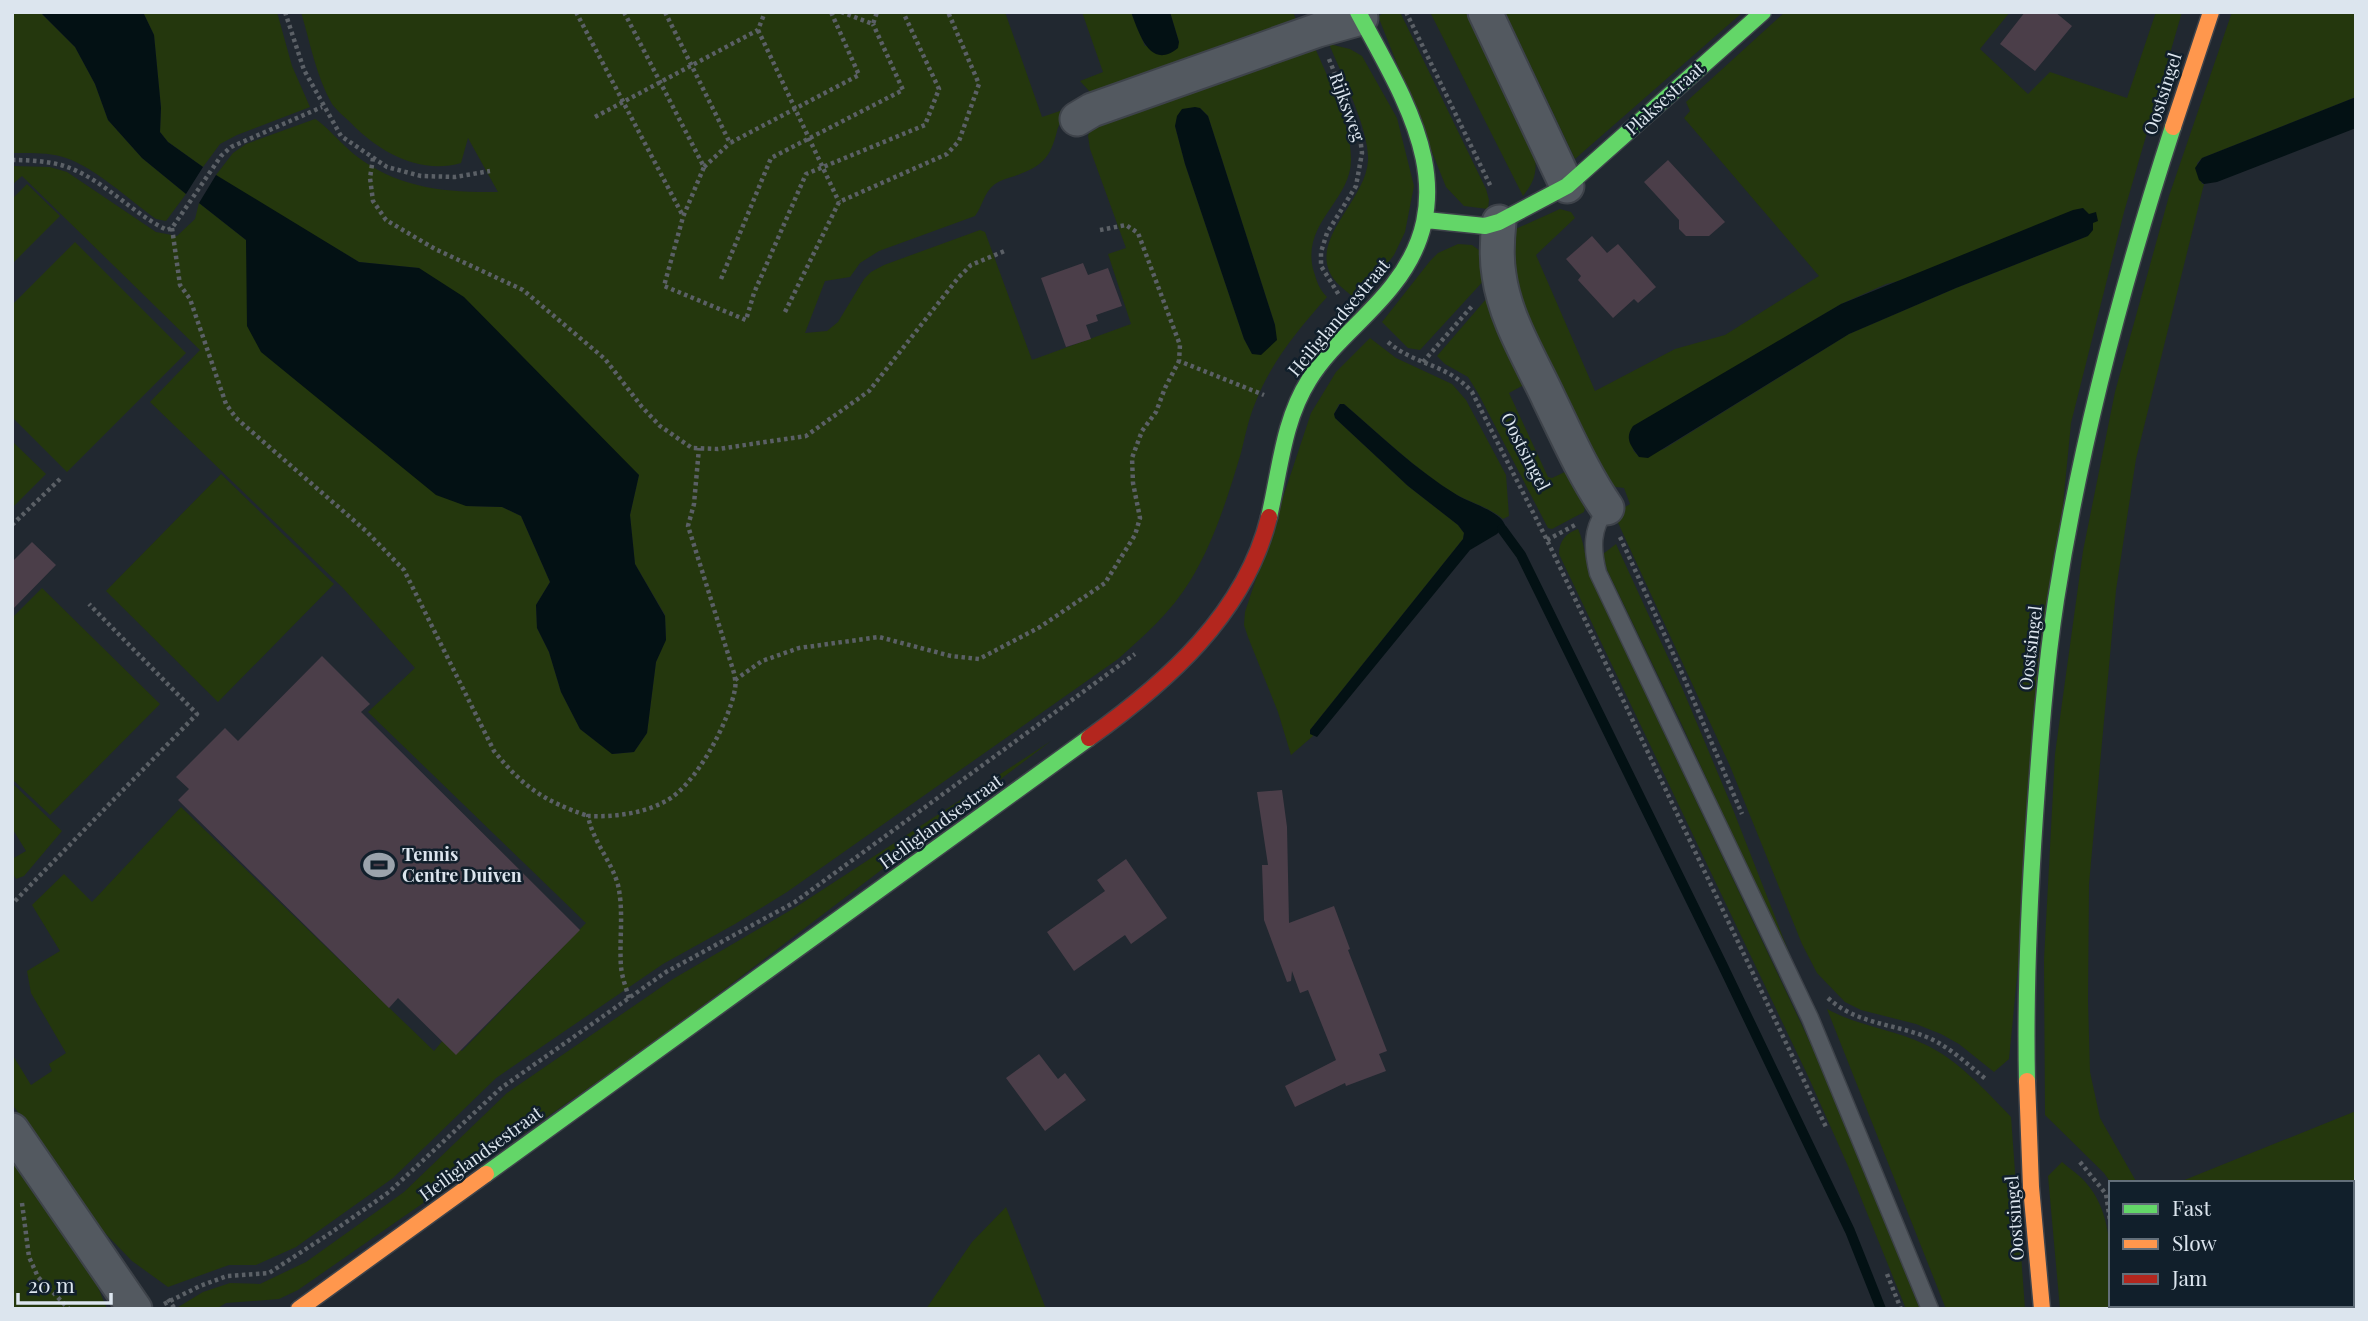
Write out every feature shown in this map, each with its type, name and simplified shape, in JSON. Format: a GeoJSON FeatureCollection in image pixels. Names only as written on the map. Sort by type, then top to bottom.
{"type":"FeatureCollection","features":[{"type":"Feature","properties":{"kind":"street"},"geometry":{"type":"LineString","coordinates":[[1485,12],[1567,186]]}},
{"type":"Feature","properties":{"kind":"street","name":"Plaksestraat"},"geometry":{"type":"LineString","coordinates":[[1426,220],[1485,226],[1499,222],[1567,186],[1763,12]]}},
{"type":"Feature","properties":{"kind":"street","name":"Oostsingel"},"geometry":{"type":"LineString","coordinates":[[2042,1309],[2031,1186],[2025,996],[2041,724],[2051,631],[2076,489],[2114,330],[2153,184],[2211,12]]}},
{"type":"Feature","properties":{"kind":"street"},"geometry":{"type":"LineString","coordinates":[[1077,119],[1092,110],[1359,15],[1415,124],[1424,148],[1428,174],[1426,220]]}},
{"type":"Feature","properties":{"kind":"street","name":"Heiliglandsestraat"},"geometry":{"type":"LineString","coordinates":[[299,1309],[1088,740],[1181,663],[1232,604],[1257,557],[1288,426],[1310,379],[1397,280],[1411,260],[1426,220]]}},
{"type":"Feature","properties":{"kind":"street"},"geometry":{"type":"LineString","coordinates":[[1499,222],[1496,246],[1504,297],[1530,359],[1596,492],[1607,508]]}},
{"type":"Feature","properties":{"kind":"street"},"geometry":{"type":"LineString","coordinates":[[12,1130],[135,1309]]}},
{"type":"Feature","properties":{"kind":"lane"},"geometry":{"type":"LineString","coordinates":[[1607,508],[1594,531],[1593,555],[1598,573],[1810,1018],[1930,1309]]}},
{"type":"Feature","properties":{"kind":"path"},"geometry":{"type":"LineString","coordinates":[[285,12],[303,70],[341,136],[387,167],[421,176],[455,177],[490,170]]}},
{"type":"Feature","properties":{"kind":"path"},"geometry":{"type":"LineString","coordinates":[[576,12],[683,217]]}},
{"type":"Feature","properties":{"kind":"path"},"geometry":{"type":"LineString","coordinates":[[625,12],[704,167]]}},
{"type":"Feature","properties":{"kind":"path"},"geometry":{"type":"LineString","coordinates":[[665,12],[730,143]]}},
{"type":"Feature","properties":{"kind":"path"},"geometry":{"type":"LineString","coordinates":[[595,117],[758,30],[765,12]]}},
{"type":"Feature","properties":{"kind":"path"},"geometry":{"type":"LineString","coordinates":[[831,12],[859,75],[730,143],[704,167],[683,217],[664,286],[747,320],[754,293],[806,174],[925,125],[939,89],[903,12]]}},
{"type":"Feature","properties":{"kind":"path"},"geometry":{"type":"LineString","coordinates":[[841,12],[873,24]]}},
{"type":"Feature","properties":{"kind":"path"},"geometry":{"type":"LineString","coordinates":[[721,279],[771,158],[903,90],[873,24],[877,12]]}},
{"type":"Feature","properties":{"kind":"path"},"geometry":{"type":"LineString","coordinates":[[785,312],[839,202],[947,154],[959,141],[979,84],[948,12]]}},
{"type":"Feature","properties":{"kind":"path"},"geometry":{"type":"LineString","coordinates":[[1406,12],[1490,185],[1498,207],[1499,222]]}},
{"type":"Feature","properties":{"kind":"path"},"geometry":{"type":"LineString","coordinates":[[758,30],[839,202]]}},
{"type":"Feature","properties":{"kind":"path","name":"Rijksweg"},"geometry":{"type":"LineString","coordinates":[[1318,30],[1360,137],[1363,153],[1356,186],[1327,233],[1321,252],[1321,266],[1340,296]]}},
{"type":"Feature","properties":{"kind":"path"},"geometry":{"type":"LineString","coordinates":[[12,160],[63,166],[94,181],[153,224],[167,230],[172,228],[221,156],[231,147],[322,107]]}},
{"type":"Feature","properties":{"kind":"path"},"geometry":{"type":"LineString","coordinates":[[373,158],[370,178],[373,201],[386,220],[435,249],[523,290],[605,359],[660,426],[692,448],[718,449],[806,436],[869,391],[971,265],[1007,250]]}},
{"type":"Feature","properties":{"kind":"path"},"geometry":{"type":"LineString","coordinates":[[735,680],[762,661],[799,648],[859,638],[879,637],[951,656],[979,659],[1040,626],[1105,583],[1135,535],[1140,518],[1133,484],[1132,458],[1142,431],[1156,412],[1165,388],[1180,362],[1180,345],[1139,233],[1126,225],[1100,230]]}},
{"type":"Feature","properties":{"kind":"path"},"geometry":{"type":"LineString","coordinates":[[172,228],[180,285],[190,299],[226,404],[236,418],[366,531],[404,570],[494,751],[509,771],[555,805],[588,817],[643,811],[668,800],[691,779],[710,749],[736,688],[688,526],[694,504],[699,448]]}},
{"type":"Feature","properties":{"kind":"path","name":"Oostsingel"},"geometry":{"type":"LineString","coordinates":[[1499,276],[1423,362],[1447,371],[1472,392],[1553,552],[1832,1139]]}},
{"type":"Feature","properties":{"kind":"path","name":"Heiliglandsestraat"},"geometry":{"type":"LineString","coordinates":[[1332,305],[1340,296]]}},
{"type":"Feature","properties":{"kind":"path"},"geometry":{"type":"LineString","coordinates":[[1180,362],[1268,397]]}},
{"type":"Feature","properties":{"kind":"path","name":"Heiliglandsestraat"},"geometry":{"type":"LineString","coordinates":[[1265,404],[1272,389]]}},
{"type":"Feature","properties":{"kind":"path"},"geometry":{"type":"LineString","coordinates":[[12,525],[60,478]]}},
{"type":"Feature","properties":{"kind":"path"},"geometry":{"type":"LineString","coordinates":[[1607,508],[1743,817]]}},
{"type":"Feature","properties":{"kind":"path"},"geometry":{"type":"LineString","coordinates":[[15,901],[197,714],[89,604]]}},
{"type":"Feature","properties":{"kind":"path","name":"Heiliglandsestraat"},"geometry":{"type":"LineString","coordinates":[[158,1309],[190,1291],[227,1276],[268,1273],[332,1232],[389,1192],[501,1088],[666,972],[795,902],[1137,652]]}},
{"type":"Feature","properties":{"kind":"path"},"geometry":{"type":"LineString","coordinates":[[588,817],[591,833],[608,859],[618,886],[622,940],[620,963],[629,998]]}},
{"type":"Feature","properties":{"kind":"path"},"geometry":{"type":"LineString","coordinates":[[1826,995],[1844,1011],[1938,1043],[1987,1080]]}},
{"type":"Feature","properties":{"kind":"path"},"geometry":{"type":"LineString","coordinates":[[2080,1162],[2106,1194],[2109,1214]]}},
{"type":"Feature","properties":{"kind":"path"},"geometry":{"type":"LineString","coordinates":[[22,1198],[29,1257],[33,1267],[38,1277],[69,1309]]}},
{"type":"Feature","properties":{"kind":"path"},"geometry":{"type":"LineString","coordinates":[[1886,1271],[1901,1309]]}},
{"type":"Feature","properties":{"kind":"green space"},"geometry":{"type":"Polygon","coordinates":[[[12,12],[40,12],[75,47],[95,84],[108,120],[142,158],[186,194],[166,221],[156,219],[77,162],[39,153],[12,153],[12,12]]]}},
{"type":"Feature","properties":{"kind":"green space"},"geometry":{"type":"Polygon","coordinates":[[[143,12],[277,12],[292,66],[310,107],[220,144],[203,167],[168,142],[160,132],[161,108],[154,35],[143,12]]]}},
{"type":"Feature","properties":{"kind":"green space"},"geometry":{"type":"Polygon","coordinates":[[[301,12],[1005,12],[1042,117],[1063,110],[1048,155],[1032,169],[995,184],[988,191],[975,216],[879,251],[860,263],[850,277],[825,281],[805,333],[827,331],[838,322],[871,272],[980,230],[985,232],[1032,360],[1131,324],[1108,254],[1126,248],[1090,149],[1088,136],[1091,127],[1313,43],[1343,116],[1351,161],[1349,175],[1320,225],[1311,253],[1317,281],[1327,297],[1295,335],[1260,390],[1231,486],[1206,551],[1183,592],[1148,632],[1118,659],[787,892],[663,964],[496,1078],[393,1178],[296,1247],[256,1265],[229,1265],[168,1287],[132,1261],[102,1230],[12,1104],[12,1054],[31,1085],[52,1071],[49,1064],[66,1053],[31,993],[27,971],[60,951],[32,905],[64,874],[92,902],[181,807],[434,1051],[444,1039],[462,1051],[586,923],[368,712],[415,668],[342,587],[150,402],[200,350],[22,176],[12,185],[12,166],[50,167],[67,172],[156,232],[177,236],[195,219],[199,203],[246,240],[247,247],[466,506],[502,507],[521,516],[550,582],[536,605],[537,628],[549,652],[561,692],[580,729],[613,754],[634,752],[647,733],[656,662],[666,639],[665,615],[635,564],[630,515],[639,475],[419,268],[359,262],[216,175],[233,153],[246,144],[315,119],[355,155],[388,175],[441,189],[498,192],[468,138],[461,163],[430,166],[387,152],[362,134],[339,112],[326,93],[301,12]],[[1200,108],[1175,126],[1185,164],[1244,339],[1252,353],[1275,325],[1208,116],[1200,108]]]}},
{"type":"Feature","properties":{"kind":"green space"},"geometry":{"type":"Polygon","coordinates":[[[1082,12],[1131,12],[1145,46],[1179,42],[1170,12],[1293,12],[1298,24],[1097,95],[1090,92],[1080,81],[1103,72],[1082,12]]]}},
{"type":"Feature","properties":{"kind":"green space"},"geometry":{"type":"Polygon","coordinates":[[[1386,12],[1400,12],[1486,189],[1488,209],[1464,206],[1446,187],[1378,16],[1386,12]]]}},
{"type":"Feature","properties":{"kind":"green space"},"geometry":{"type":"Polygon","coordinates":[[[1430,12],[1466,12],[1535,156],[1534,178],[1523,196],[1430,12]]]}},
{"type":"Feature","properties":{"kind":"green space"},"geometry":{"type":"Polygon","coordinates":[[[1505,12],[1743,12],[1575,159],[1505,12]]]}},
{"type":"Feature","properties":{"kind":"green space"},"geometry":{"type":"Polygon","coordinates":[[[1785,12],[2010,12],[1980,49],[2028,94],[2050,72],[2127,98],[2156,12],[2182,12],[2124,212],[2071,423],[2009,1059],[1994,1072],[1959,1044],[1941,1034],[1916,1024],[1861,1010],[1845,1002],[1817,973],[1802,944],[1730,766],[1614,514],[1630,504],[1624,488],[1616,487],[1603,479],[1509,280],[1511,231],[1560,209],[1571,212],[1575,218],[1536,255],[1595,391],[1675,349],[1725,335],[1819,276],[1684,118],[1690,111],[1686,102],[1785,12]],[[2088,236],[1886,284],[1841,304],[1704,386],[1633,450],[1639,457],[1664,449],[1849,334],[2088,236]]]}},
{"type":"Feature","properties":{"kind":"green space"},"geometry":{"type":"Polygon","coordinates":[[[2232,12],[2356,12],[2356,97],[2202,158],[2197,163],[2204,184],[2136,459],[2116,590],[2089,884],[2090,1072],[2100,1118],[2136,1181],[2110,1181],[2045,1115],[2044,960],[2055,754],[2083,551],[2115,392],[2169,196],[2232,12]]]}},
{"type":"Feature","properties":{"kind":"green space"},"geometry":{"type":"Polygon","coordinates":[[[1329,44],[1350,49],[1362,56],[1397,118],[1414,186],[1405,232],[1394,255],[1358,301],[1337,283],[1328,268],[1327,253],[1331,238],[1357,193],[1368,161],[1364,134],[1354,102],[1329,44]]]}},
{"type":"Feature","properties":{"kind":"green space"},"geometry":{"type":"Polygon","coordinates":[[[27,184],[60,216],[12,264],[12,199],[27,184]]]}},
{"type":"Feature","properties":{"kind":"green space"},"geometry":{"type":"Polygon","coordinates":[[[75,242],[186,353],[67,472],[12,417],[12,305],[75,242]]]}},
{"type":"Feature","properties":{"kind":"green space"},"geometry":{"type":"Polygon","coordinates":[[[1458,244],[1472,245],[1483,253],[1487,277],[1420,350],[1408,348],[1382,322],[1430,261],[1438,253],[1458,244]]]}},
{"type":"Feature","properties":{"kind":"green space"},"geometry":{"type":"Polygon","coordinates":[[[1487,298],[1491,298],[1529,382],[1509,393],[1548,477],[1552,478],[1571,469],[1583,496],[1584,512],[1552,529],[1548,528],[1468,377],[1445,364],[1437,356],[1487,298]]]}},
{"type":"Feature","properties":{"kind":"green space"},"geometry":{"type":"Polygon","coordinates":[[[1370,338],[1396,358],[1452,384],[1466,400],[1506,475],[1509,516],[1503,519],[1450,491],[1344,404],[1339,404],[1334,414],[1336,419],[1408,486],[1458,525],[1464,533],[1463,539],[1310,730],[1313,736],[1291,755],[1278,712],[1244,625],[1245,612],[1311,413],[1336,372],[1370,338]]]}},
{"type":"Feature","properties":{"kind":"green space"},"geometry":{"type":"Polygon","coordinates":[[[12,441],[46,474],[12,508],[12,441]]]}},
{"type":"Feature","properties":{"kind":"green space"},"geometry":{"type":"Polygon","coordinates":[[[221,474],[334,584],[218,702],[106,591],[221,474]]]}},
{"type":"Feature","properties":{"kind":"green space"},"geometry":{"type":"Polygon","coordinates":[[[1578,529],[1590,576],[1824,1072],[1920,1309],[1906,1309],[1808,1076],[1559,554],[1564,538],[1578,529]]]}},
{"type":"Feature","properties":{"kind":"green space"},"geometry":{"type":"Polygon","coordinates":[[[1616,544],[1683,690],[1797,973],[1607,570],[1603,554],[1616,544]]]}},
{"type":"Feature","properties":{"kind":"green space"},"geometry":{"type":"Polygon","coordinates":[[[42,588],[160,704],[50,815],[12,779],[12,618],[42,588]]]}},
{"type":"Feature","properties":{"kind":"green space"},"geometry":{"type":"Polygon","coordinates":[[[1051,741],[655,1042],[298,1290],[279,1299],[226,1303],[216,1309],[175,1309],[203,1292],[230,1283],[260,1284],[306,1262],[404,1192],[507,1093],[673,979],[796,907],[1051,741]]]}},
{"type":"Feature","properties":{"kind":"green space"},"geometry":{"type":"Polygon","coordinates":[[[12,783],[62,831],[24,876],[16,879],[12,872],[12,859],[26,851],[12,828],[12,783]]]}},
{"type":"Feature","properties":{"kind":"green space"},"geometry":{"type":"Polygon","coordinates":[[[1827,1009],[1936,1050],[1970,1076],[2011,1117],[2025,1309],[1946,1309],[1827,1009]]]}},
{"type":"Feature","properties":{"kind":"green space"},"geometry":{"type":"Polygon","coordinates":[[[2356,1111],[2356,1309],[2151,1309],[2354,1307],[2354,1181],[2182,1181],[2356,1111]]]}},
{"type":"Feature","properties":{"kind":"green space"},"geometry":{"type":"Polygon","coordinates":[[[12,1151],[95,1280],[107,1309],[12,1309],[12,1151]]]}},
{"type":"Feature","properties":{"kind":"green space"},"geometry":{"type":"Polygon","coordinates":[[[2062,1162],[2087,1184],[2096,1196],[2109,1241],[2109,1307],[2114,1309],[2060,1309],[2048,1176],[2062,1162]]]}},
{"type":"Feature","properties":{"kind":"green space"},"geometry":{"type":"Polygon","coordinates":[[[1006,1207],[1046,1309],[926,1309],[972,1242],[1006,1207]]]}},
{"type":"Feature","properties":{"kind":"shaded area"},"geometry":{"type":"Polygon","coordinates":[[[40,12],[143,12],[154,35],[161,108],[160,132],[168,142],[203,167],[186,194],[142,158],[108,120],[95,84],[75,47],[40,12]]]}},
{"type":"Feature","properties":{"kind":"shaded area"},"geometry":{"type":"Polygon","coordinates":[[[1131,12],[1170,12],[1179,42],[1178,48],[1168,54],[1153,52],[1142,39],[1131,12]]]}},
{"type":"Feature","properties":{"kind":"shaded area"},"geometry":{"type":"Polygon","coordinates":[[[2356,97],[2356,128],[2217,182],[2204,184],[2199,180],[2195,168],[2202,158],[2356,97]]]}},
{"type":"Feature","properties":{"kind":"shaded area"},"geometry":{"type":"Polygon","coordinates":[[[1195,107],[1208,116],[1275,325],[1277,340],[1261,355],[1252,354],[1244,339],[1185,164],[1175,126],[1182,109],[1195,107]]]}},
{"type":"Feature","properties":{"kind":"shaded area"},"geometry":{"type":"Polygon","coordinates":[[[216,175],[359,262],[419,268],[464,297],[639,475],[630,515],[635,564],[665,616],[666,640],[656,662],[647,733],[634,752],[612,754],[580,729],[561,692],[549,652],[537,628],[536,605],[550,582],[521,516],[502,507],[466,506],[436,495],[261,352],[247,326],[246,240],[199,203],[216,175]]]}},
{"type":"Feature","properties":{"kind":"shaded area"},"geometry":{"type":"Polygon","coordinates":[[[2083,208],[2089,214],[2096,212],[2098,221],[2093,223],[2093,230],[2088,236],[1849,334],[1648,458],[1639,457],[1631,446],[1629,435],[1633,426],[1841,304],[2083,208]]]}},
{"type":"Feature","properties":{"kind":"shaded area"},"geometry":{"type":"Polygon","coordinates":[[[1340,404],[1344,404],[1427,475],[1457,495],[1491,511],[1505,525],[1497,534],[1470,550],[1317,737],[1310,734],[1310,730],[1463,539],[1464,533],[1458,525],[1408,486],[1335,418],[1334,414],[1340,404]]]}},
{"type":"Feature","properties":{"kind":"building"},"geometry":{"type":"Polygon","coordinates":[[[2025,12],[2055,12],[2072,26],[2035,71],[2000,44],[2025,12]]]}},
{"type":"Feature","properties":{"kind":"building"},"geometry":{"type":"Polygon","coordinates":[[[1668,160],[1725,222],[1709,236],[1686,236],[1679,229],[1679,220],[1644,182],[1668,160]]]}},
{"type":"Feature","properties":{"kind":"building"},"geometry":{"type":"Polygon","coordinates":[[[1592,236],[1607,253],[1618,244],[1656,287],[1638,303],[1634,299],[1613,318],[1578,280],[1581,276],[1566,259],[1592,236]]]}},
{"type":"Feature","properties":{"kind":"building"},"geometry":{"type":"Polygon","coordinates":[[[1083,263],[1088,275],[1108,268],[1122,306],[1096,315],[1098,321],[1086,325],[1091,339],[1066,347],[1041,278],[1083,263]]]}},
{"type":"Feature","properties":{"kind":"building"},"geometry":{"type":"Polygon","coordinates":[[[32,542],[56,565],[12,610],[12,562],[32,542]]]}},
{"type":"Feature","properties":{"kind":"building","name":"Tennis Centre Duiven"},"geometry":{"type":"Polygon","coordinates":[[[322,656],[370,704],[361,712],[580,930],[456,1055],[398,998],[389,1008],[178,800],[189,789],[176,777],[225,728],[238,741],[322,656]]]}},
{"type":"Feature","properties":{"kind":"building"},"geometry":{"type":"Polygon","coordinates":[[[1282,790],[1287,827],[1289,923],[1334,906],[1387,1051],[1379,1054],[1386,1071],[1346,1086],[1345,1083],[1295,1107],[1285,1086],[1336,1060],[1308,990],[1300,993],[1292,971],[1291,981],[1287,982],[1264,920],[1262,865],[1268,865],[1257,792],[1282,790]]]}},
{"type":"Feature","properties":{"kind":"building"},"geometry":{"type":"Polygon","coordinates":[[[1126,859],[1167,918],[1131,944],[1125,935],[1074,971],[1047,932],[1105,891],[1097,880],[1126,859]]]}},
{"type":"Feature","properties":{"kind":"building"},"geometry":{"type":"Polygon","coordinates":[[[1039,1054],[1058,1079],[1065,1073],[1086,1100],[1045,1131],[1006,1078],[1039,1054]]]}},
{"type":"Feature","properties":{"kind":"waterway"},"geometry":{"type":"LineString","coordinates":[[1502,529],[1521,555],[1722,964],[1850,1231],[1881,1309]]}},
{"type":"Feature","properties":{"kind":"traffic: fast"},"geometry":{"type":"LineString","coordinates":[[1269,517],[1283,447],[1300,396],[1328,355],[1393,285],[1415,250],[1425,215],[1427,181],[1421,147],[1394,79],[1358,12]]}},
{"type":"Feature","properties":{"kind":"traffic: fast"},"geometry":{"type":"LineString","coordinates":[[1426,220],[1485,226],[1499,222],[1567,186],[1763,12]]}},
{"type":"Feature","properties":{"kind":"traffic: fast"},"geometry":{"type":"LineString","coordinates":[[2027,1081],[2029,915],[2043,708],[2056,600],[2078,480],[2105,361],[2137,243],[2173,127]]}},
{"type":"Feature","properties":{"kind":"traffic: fast"},"geometry":{"type":"LineString","coordinates":[[486,1174],[1089,738]]}},
{"type":"Feature","properties":{"kind":"traffic: slow"},"geometry":{"type":"LineString","coordinates":[[2173,127],[2211,12]]}},
{"type":"Feature","properties":{"kind":"traffic: slow"},"geometry":{"type":"LineString","coordinates":[[2027,1081],[2031,1187],[2042,1309]]}},
{"type":"Feature","properties":{"kind":"traffic: slow"},"geometry":{"type":"LineString","coordinates":[[299,1309],[486,1174]]}},
{"type":"Feature","properties":{"kind":"traffic: jam"},"geometry":{"type":"LineString","coordinates":[[1089,738],[1174,669],[1222,615],[1242,585],[1258,552],[1269,517]]}},
{"type":"Feature","properties":{"kind":"place","name":"Tennis Centre Duiven"},"geometry":{"type":"Point","coordinates":[379,865]}}]}
